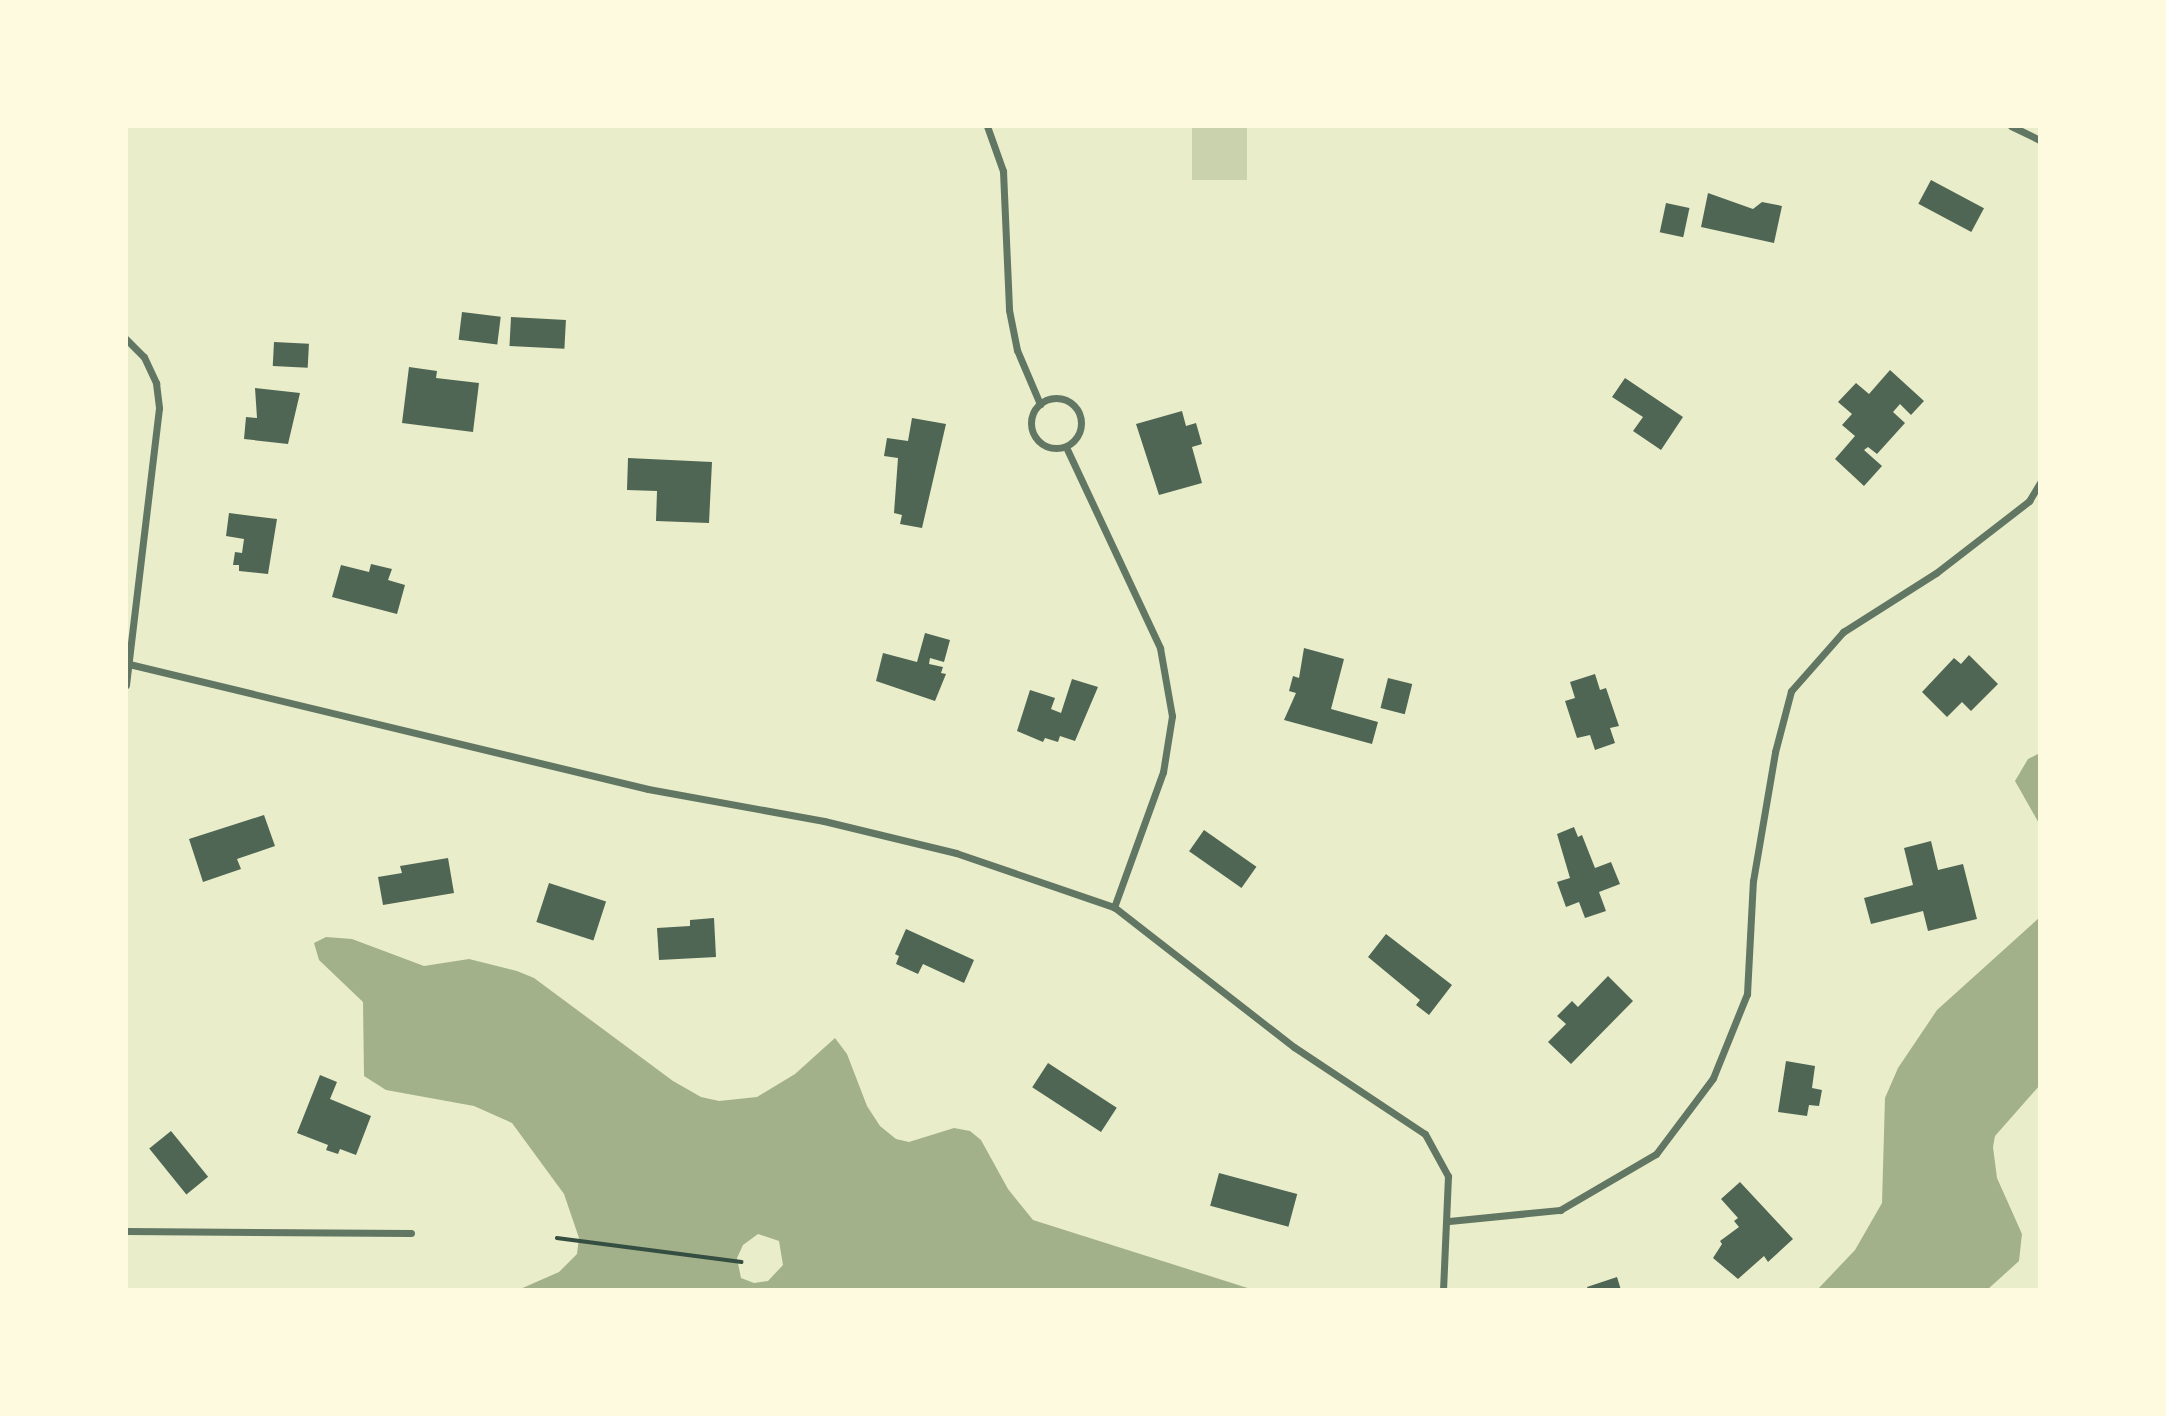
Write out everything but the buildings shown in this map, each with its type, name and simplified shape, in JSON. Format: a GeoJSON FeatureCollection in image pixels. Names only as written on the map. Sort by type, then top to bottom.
{"type":"FeatureCollection","features":[{"type":"Feature","properties":{"kind":"street"},"geometry":{"type":"LineString","coordinates":[[987,126],[1003,171],[1009,310],[1017,350],[1040,404]]}},
{"type":"Feature","properties":{"kind":"street"},"geometry":{"type":"LineString","coordinates":[[2011,126],[2040,140]]}},
{"type":"Feature","properties":{"kind":"street"},"geometry":{"type":"LineString","coordinates":[[126,339],[146,360],[156,383],[159,408],[126,685]]}},
{"type":"Feature","properties":{"kind":"street"},"geometry":{"type":"LineString","coordinates":[[1065,399],[1078,410],[1079,435],[1066,447],[1043,445],[1033,433],[1032,417],[1040,404],[1065,399]]}},
{"type":"Feature","properties":{"kind":"street"},"geometry":{"type":"LineString","coordinates":[[1066,447],[1160,648],[1172,716],[1163,772],[1114,907]]}},
{"type":"Feature","properties":{"kind":"street"},"geometry":{"type":"LineString","coordinates":[[1449,1221],[1560,1210],[1656,1154],[1713,1078],[1747,994],[1753,881],[1775,752],[1791,691],[1843,632],[1936,573],[2029,501],[2040,483]]}},
{"type":"Feature","properties":{"kind":"street"},"geometry":{"type":"LineString","coordinates":[[129,664],[648,789],[824,821],[956,853],[1114,907],[1294,1046],[1425,1134],[1447,1176],[1449,1221],[1443,1290]]}},
{"type":"Feature","properties":{"kind":"street"},"geometry":{"type":"LineString","coordinates":[[126,1231],[411,1233]]}},
{"type":"Feature","properties":{"kind":"path"},"geometry":{"type":"LineString","coordinates":[[557,1238],[741,1262]]}},
{"type":"Feature","properties":{"kind":"shaded area"},"geometry":{"type":"Polygon","coordinates":[[[1192,126],[1247,126],[1247,180],[1192,180],[1192,126]]]}},
{"type":"Feature","properties":{"kind":"shaded area"},"geometry":{"type":"Polygon","coordinates":[[[2040,753],[2040,825],[2015,781],[2028,759],[2040,753]]]}},
{"type":"Feature","properties":{"kind":"shaded area"},"geometry":{"type":"Polygon","coordinates":[[[2040,917],[2040,1085],[1995,1136],[1993,1147],[1997,1178],[2022,1234],[2019,1261],[1987,1290],[1817,1290],[1855,1250],[1882,1203],[1885,1098],[1898,1068],[1937,1010],[2040,917]]]}},
{"type":"Feature","properties":{"kind":"shaded area"},"geometry":{"type":"Polygon","coordinates":[[[326,937],[352,939],[424,966],[469,959],[517,971],[534,978],[673,1081],[701,1097],[719,1101],[757,1097],[795,1074],[835,1038],[847,1054],[867,1106],[880,1126],[896,1139],[909,1142],[954,1128],[970,1131],[981,1140],[1008,1189],[1033,1220],[1254,1290],[518,1290],[559,1272],[577,1254],[579,1238],[564,1194],[512,1123],[474,1106],[386,1090],[364,1076],[363,1002],[319,960],[314,943],[326,937]],[[758,1234],[743,1245],[737,1258],[741,1278],[754,1283],[768,1281],[783,1265],[779,1241],[758,1234]]]}}]}
